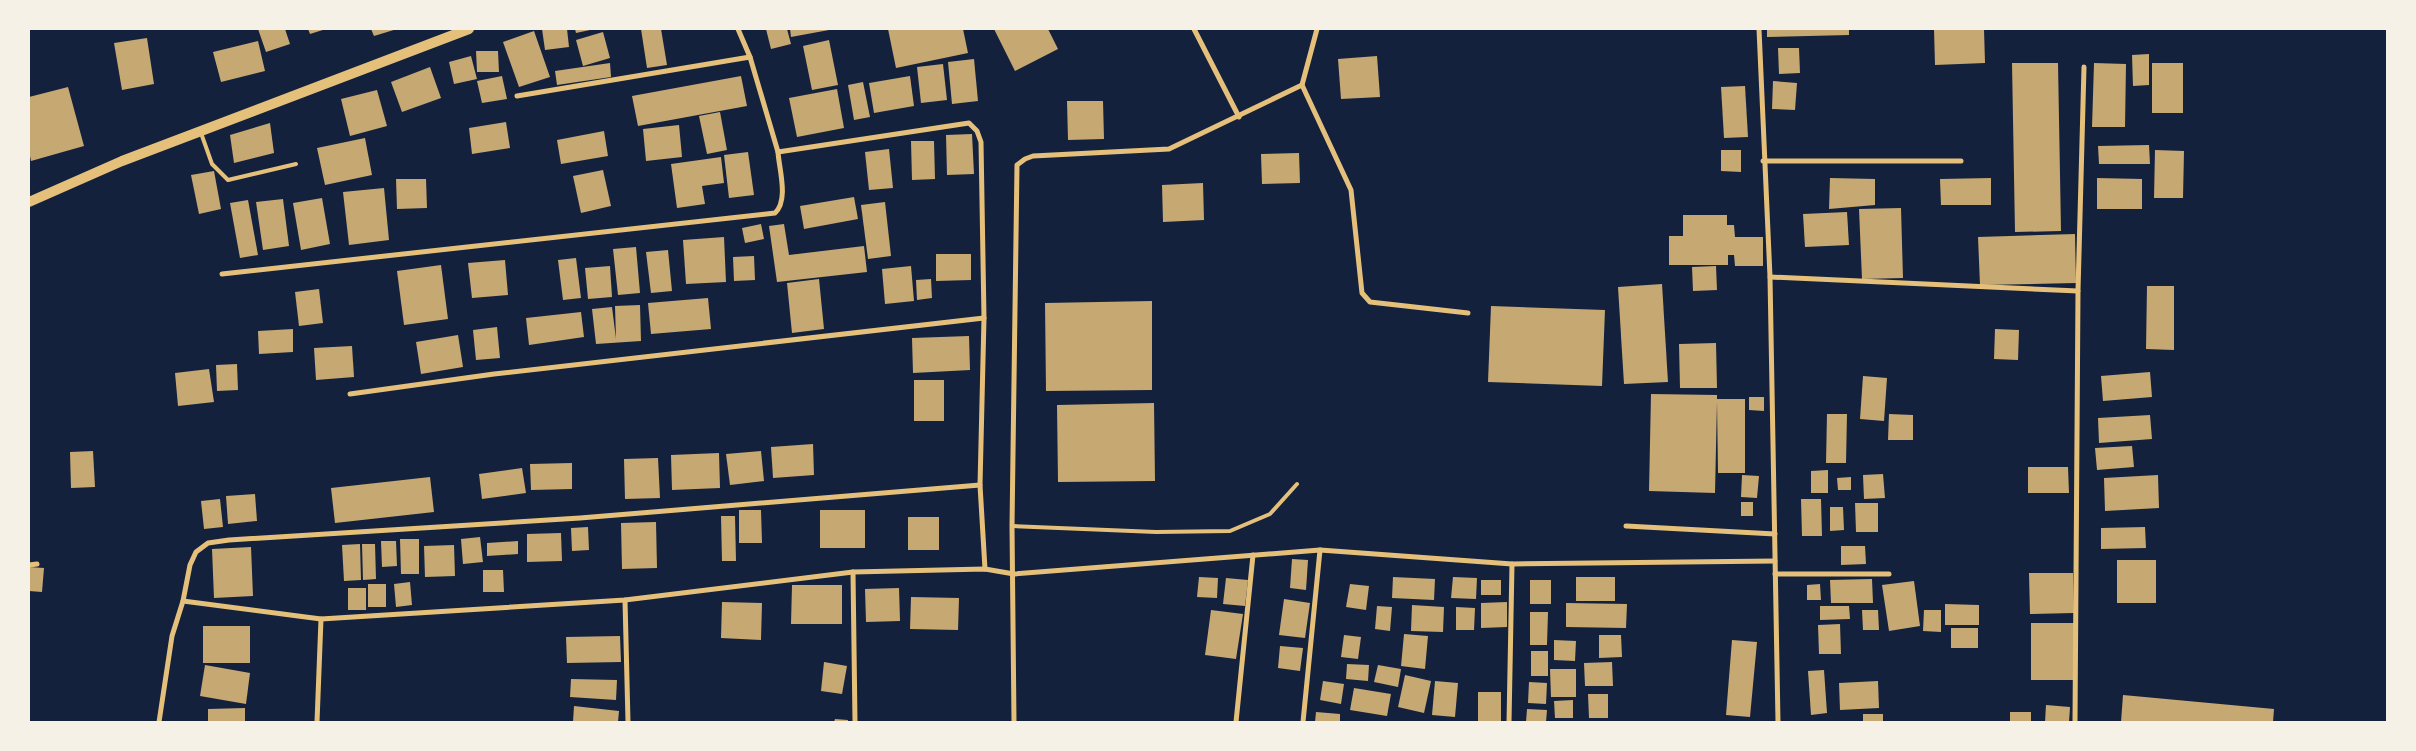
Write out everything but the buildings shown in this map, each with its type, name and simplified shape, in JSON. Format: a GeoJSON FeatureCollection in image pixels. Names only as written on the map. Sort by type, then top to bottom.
{"type":"FeatureCollection","features":[{"type":"Feature","properties":{"kind":"main road"},"geometry":{"type":"LineString","coordinates":[[29,202],[122,161],[200,130],[469,29]]}},
{"type":"Feature","properties":{"kind":"street"},"geometry":{"type":"LineString","coordinates":[[222,274],[775,213],[779,209],[782,192],[778,152],[750,57],[738,29]]}},
{"type":"Feature","properties":{"kind":"street"},"geometry":{"type":"LineString","coordinates":[[1194,29],[1239,117]]}},
{"type":"Feature","properties":{"kind":"street"},"geometry":{"type":"LineString","coordinates":[[1317,29],[1302,86],[1351,190],[1362,293],[1370,302],[1468,313]]}},
{"type":"Feature","properties":{"kind":"street"},"geometry":{"type":"LineString","coordinates":[[1759,29],[1763,161],[1770,277],[1778,722]]}},
{"type":"Feature","properties":{"kind":"street"},"geometry":{"type":"LineString","coordinates":[[517,96],[750,57]]}},
{"type":"Feature","properties":{"kind":"street"},"geometry":{"type":"LineString","coordinates":[[2075,722],[2078,291],[2084,67]]}},
{"type":"Feature","properties":{"kind":"street"},"geometry":{"type":"LineString","coordinates":[[1014,722],[1014,574],[1012,526],[1017,165],[1033,156],[1169,149],[1302,86]]}},
{"type":"Feature","properties":{"kind":"street"},"geometry":{"type":"LineString","coordinates":[[778,152],[968,123],[977,131],[980,142],[984,318],[980,486],[985,569]]}},
{"type":"Feature","properties":{"kind":"street"},"geometry":{"type":"LineString","coordinates":[[1763,161],[1961,161]]}},
{"type":"Feature","properties":{"kind":"street"},"geometry":{"type":"LineString","coordinates":[[1770,277],[2078,291]]}},
{"type":"Feature","properties":{"kind":"street"},"geometry":{"type":"LineString","coordinates":[[350,394],[494,374],[984,318]]}},
{"type":"Feature","properties":{"kind":"street"},"geometry":{"type":"LineString","coordinates":[[159,722],[172,636],[183,600],[190,565],[196,552],[208,544],[222,541],[580,518],[980,486]]}},
{"type":"Feature","properties":{"kind":"street"},"geometry":{"type":"LineString","coordinates":[[1626,526],[1775,534]]}},
{"type":"Feature","properties":{"kind":"street"},"geometry":{"type":"LineString","coordinates":[[183,600],[321,619],[625,600],[853,572],[985,569],[1014,574],[1320,550],[1512,564],[1775,561]]}},
{"type":"Feature","properties":{"kind":"street"},"geometry":{"type":"LineString","coordinates":[[1303,722],[1320,550]]}},
{"type":"Feature","properties":{"kind":"street"},"geometry":{"type":"LineString","coordinates":[[1236,722],[1253,555]]}},
{"type":"Feature","properties":{"kind":"street"},"geometry":{"type":"LineString","coordinates":[[29,564],[37,564]]}},
{"type":"Feature","properties":{"kind":"street"},"geometry":{"type":"LineString","coordinates":[[1509,722],[1512,564]]}},
{"type":"Feature","properties":{"kind":"street"},"geometry":{"type":"LineString","coordinates":[[853,572],[855,722]]}},
{"type":"Feature","properties":{"kind":"street"},"geometry":{"type":"LineString","coordinates":[[1775,574],[1889,574]]}},
{"type":"Feature","properties":{"kind":"street"},"geometry":{"type":"LineString","coordinates":[[625,600],[628,722]]}},
{"type":"Feature","properties":{"kind":"street"},"geometry":{"type":"LineString","coordinates":[[317,722],[321,619]]}},
{"type":"Feature","properties":{"kind":"lane"},"geometry":{"type":"LineString","coordinates":[[200,130],[212,164],[228,180],[296,164]]}},
{"type":"Feature","properties":{"kind":"lane"},"geometry":{"type":"LineString","coordinates":[[1012,526],[1156,532],[1230,531],[1270,514],[1297,484]]}}]}
